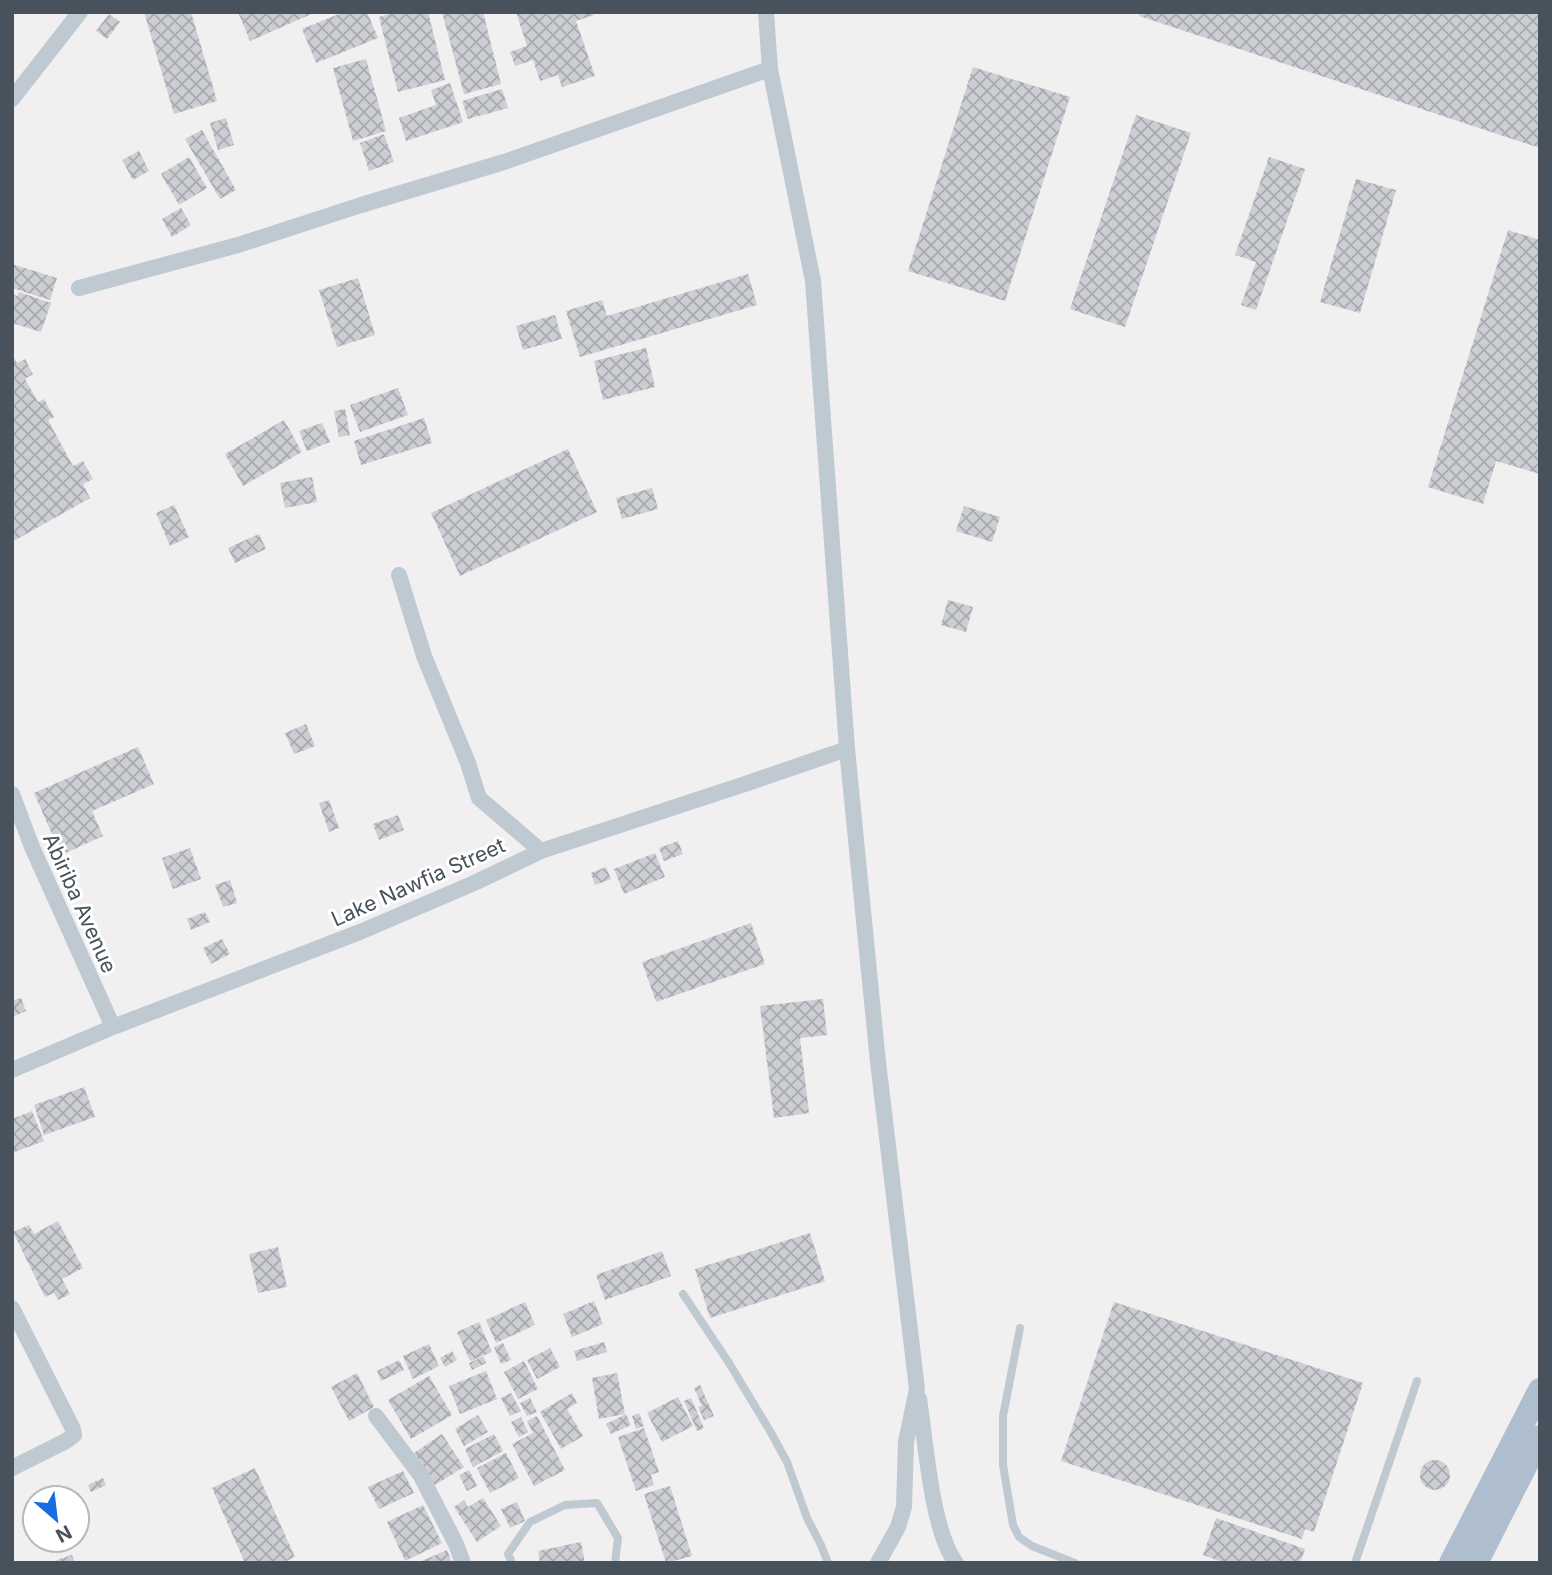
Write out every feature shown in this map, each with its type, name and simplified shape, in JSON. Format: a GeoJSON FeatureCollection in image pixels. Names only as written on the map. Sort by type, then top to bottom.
{"type":"FeatureCollection","features":[{"type":"Feature","properties":{"kind":"main road"},"geometry":{"type":"LineString","coordinates":[[1451,1563],[1537,1403]]}},
{"type":"Feature","properties":{"kind":"main road"},"geometry":{"type":"LineString","coordinates":[[1476,1563],[1540,1437]]}},
{"type":"Feature","properties":{"kind":"street"},"geometry":{"type":"LineString","coordinates":[[12,99],[80,12]]}},
{"type":"Feature","properties":{"kind":"street"},"geometry":{"type":"LineString","coordinates":[[766,12],[770,69],[813,281],[847,749],[878,1062],[917,1389],[939,1521],[956,1563]]}},
{"type":"Feature","properties":{"kind":"street"},"geometry":{"type":"LineString","coordinates":[[79,288],[238,245],[504,162],[770,69]]}},
{"type":"Feature","properties":{"kind":"street"},"geometry":{"type":"LineString","coordinates":[[399,575],[424,656],[468,763],[479,798],[541,850]]}},
{"type":"Feature","properties":{"kind":"street","name":"Lake Nawfia Street"},"geometry":{"type":"LineString","coordinates":[[12,1070],[113,1027],[360,932],[472,884],[541,850],[847,749]]}},
{"type":"Feature","properties":{"kind":"street","name":"Abiriba Avenue"},"geometry":{"type":"LineString","coordinates":[[12,794],[32,848],[113,1027]]}},
{"type":"Feature","properties":{"kind":"street"},"geometry":{"type":"LineString","coordinates":[[12,1308],[73,1429],[74,1436],[12,1468]]}},
{"type":"Feature","properties":{"kind":"street"},"geometry":{"type":"LineString","coordinates":[[878,1563],[898,1528],[904,1507],[906,1441],[917,1389]]}},
{"type":"Feature","properties":{"kind":"street"},"geometry":{"type":"LineString","coordinates":[[376,1416],[421,1476],[463,1563]]}},
{"type":"Feature","properties":{"kind":"lane"},"geometry":{"type":"LineString","coordinates":[[682,1294],[771,1431],[787,1462],[807,1518],[828,1563]]}},
{"type":"Feature","properties":{"kind":"lane"},"geometry":{"type":"LineString","coordinates":[[1020,1328],[1003,1416],[1003,1465],[1013,1525],[1019,1537],[1032,1546],[1075,1563]]}},
{"type":"Feature","properties":{"kind":"lane"},"geometry":{"type":"LineString","coordinates":[[1355,1563],[1417,1381]]}},
{"type":"Feature","properties":{"kind":"lane"},"geometry":{"type":"LineString","coordinates":[[512,1563],[508,1554],[530,1521],[565,1505],[597,1503],[618,1538],[615,1563]]}},
{"type":"Feature","properties":{"kind":"building"},"geometry":{"type":"Polygon","coordinates":[[[144,12],[191,12],[217,101],[174,114],[144,12]]]}},
{"type":"Feature","properties":{"kind":"building"},"geometry":{"type":"Polygon","coordinates":[[[238,12],[316,12],[250,41],[238,12]]]}},
{"type":"Feature","properties":{"kind":"building"},"geometry":{"type":"Polygon","coordinates":[[[344,12],[367,12],[378,38],[316,63],[302,29],[344,12]]]}},
{"type":"Feature","properties":{"kind":"building"},"geometry":{"type":"Polygon","coordinates":[[[389,12],[428,12],[445,80],[398,92],[379,17],[389,12]]]}},
{"type":"Feature","properties":{"kind":"building"},"geometry":{"type":"Polygon","coordinates":[[[442,12],[483,12],[501,84],[464,94],[442,12]]]}},
{"type":"Feature","properties":{"kind":"building"},"geometry":{"type":"Polygon","coordinates":[[[516,12],[593,12],[594,15],[576,21],[595,76],[562,87],[558,75],[540,81],[533,60],[515,66],[510,52],[527,46],[516,12]]]}},
{"type":"Feature","properties":{"kind":"building"},"geometry":{"type":"Polygon","coordinates":[[[1141,12],[1540,12],[1540,148],[1139,16],[1141,12]]]}},
{"type":"Feature","properties":{"kind":"building"},"geometry":{"type":"Polygon","coordinates":[[[109,14],[120,22],[107,39],[96,31],[109,14]]]}},
{"type":"Feature","properties":{"kind":"building"},"geometry":{"type":"Polygon","coordinates":[[[366,59],[386,131],[353,141],[333,68],[366,59]]]}},
{"type":"Feature","properties":{"kind":"building"},"geometry":{"type":"Polygon","coordinates":[[[973,67],[1070,97],[1005,301],[908,271],[973,67]]]}},
{"type":"Feature","properties":{"kind":"building"},"geometry":{"type":"Polygon","coordinates":[[[450,83],[463,122],[406,141],[399,118],[436,105],[431,90],[450,83]]]}},
{"type":"Feature","properties":{"kind":"building"},"geometry":{"type":"Polygon","coordinates":[[[502,89],[508,108],[468,119],[462,101],[502,89]]]}},
{"type":"Feature","properties":{"kind":"building"},"geometry":{"type":"Polygon","coordinates":[[[1136,115],[1191,133],[1125,327],[1070,309],[1136,115]]]}},
{"type":"Feature","properties":{"kind":"building"},"geometry":{"type":"Polygon","coordinates":[[[226,118],[234,145],[218,150],[210,123],[226,118]]]}},
{"type":"Feature","properties":{"kind":"building"},"geometry":{"type":"Polygon","coordinates":[[[202,130],[236,190],[220,199],[185,139],[202,130]]]}},
{"type":"Feature","properties":{"kind":"building"},"geometry":{"type":"Polygon","coordinates":[[[384,134],[394,162],[369,171],[360,143],[384,134]]]}},
{"type":"Feature","properties":{"kind":"building"},"geometry":{"type":"Polygon","coordinates":[[[139,151],[149,171],[133,180],[122,160],[139,151]]]}},
{"type":"Feature","properties":{"kind":"building"},"geometry":{"type":"Polygon","coordinates":[[[189,157],[207,188],[179,205],[161,174],[189,157]]]}},
{"type":"Feature","properties":{"kind":"building"},"geometry":{"type":"Polygon","coordinates":[[[1269,157],[1305,169],[1256,310],[1241,305],[1256,262],[1235,255],[1269,157]]]}},
{"type":"Feature","properties":{"kind":"building"},"geometry":{"type":"Polygon","coordinates":[[[1356,179],[1396,190],[1360,313],[1320,302],[1356,179]]]}},
{"type":"Feature","properties":{"kind":"building"},"geometry":{"type":"Polygon","coordinates":[[[181,208],[191,225],[172,237],[162,219],[181,208]]]}},
{"type":"Feature","properties":{"kind":"building"},"geometry":{"type":"Polygon","coordinates":[[[1508,230],[1540,240],[1540,474],[1496,461],[1483,504],[1428,487],[1508,230]]]}},
{"type":"Feature","properties":{"kind":"building"},"geometry":{"type":"Polygon","coordinates":[[[12,264],[57,278],[50,300],[12,288],[12,264]]]}},
{"type":"Feature","properties":{"kind":"building"},"geometry":{"type":"Polygon","coordinates":[[[748,274],[757,305],[580,357],[566,311],[602,300],[607,316],[748,274]]]}},
{"type":"Feature","properties":{"kind":"building"},"geometry":{"type":"Polygon","coordinates":[[[358,278],[375,335],[337,347],[319,290],[358,278]]]}},
{"type":"Feature","properties":{"kind":"building"},"geometry":{"type":"Polygon","coordinates":[[[19,292],[51,303],[41,332],[12,323],[12,294],[17,296],[19,292]]]}},
{"type":"Feature","properties":{"kind":"building"},"geometry":{"type":"Polygon","coordinates":[[[555,315],[562,339],[523,350],[516,326],[555,315]]]}},
{"type":"Feature","properties":{"kind":"building"},"geometry":{"type":"Polygon","coordinates":[[[646,348],[655,387],[603,400],[594,361],[646,348]]]}},
{"type":"Feature","properties":{"kind":"building"},"geometry":{"type":"Polygon","coordinates":[[[12,354],[17,363],[25,359],[33,374],[25,379],[38,402],[44,399],[54,417],[48,420],[73,466],[83,461],[93,479],[83,484],[90,498],[12,542],[12,354]]]}},
{"type":"Feature","properties":{"kind":"building"},"geometry":{"type":"Polygon","coordinates":[[[398,388],[408,415],[360,432],[350,405],[398,388]]]}},
{"type":"Feature","properties":{"kind":"building"},"geometry":{"type":"Polygon","coordinates":[[[345,409],[350,435],[339,437],[334,411],[345,409]]]}},
{"type":"Feature","properties":{"kind":"building"},"geometry":{"type":"Polygon","coordinates":[[[424,418],[432,443],[361,465],[354,441],[424,418]]]}},
{"type":"Feature","properties":{"kind":"building"},"geometry":{"type":"Polygon","coordinates":[[[284,420],[302,452],[243,486],[225,454],[284,420]]]}},
{"type":"Feature","properties":{"kind":"building"},"geometry":{"type":"Polygon","coordinates":[[[322,423],[330,442],[307,451],[299,431],[322,423]]]}},
{"type":"Feature","properties":{"kind":"building"},"geometry":{"type":"Polygon","coordinates":[[[568,449],[597,512],[460,576],[431,513],[568,449]]]}},
{"type":"Feature","properties":{"kind":"building"},"geometry":{"type":"Polygon","coordinates":[[[312,477],[317,502],[285,508],[280,483],[312,477]]]}},
{"type":"Feature","properties":{"kind":"building"},"geometry":{"type":"Polygon","coordinates":[[[652,488],[658,509],[622,519],[616,498],[652,488]]]}},
{"type":"Feature","properties":{"kind":"building"},"geometry":{"type":"Polygon","coordinates":[[[174,505],[189,537],[170,546],[156,513],[174,505]]]}},
{"type":"Feature","properties":{"kind":"building"},"geometry":{"type":"Polygon","coordinates":[[[964,506],[1000,517],[992,542],[956,531],[964,506]]]}},
{"type":"Feature","properties":{"kind":"building"},"geometry":{"type":"Polygon","coordinates":[[[259,534],[266,549],[235,563],[228,548],[259,534]]]}},
{"type":"Feature","properties":{"kind":"building"},"geometry":{"type":"Polygon","coordinates":[[[948,600],[973,607],[966,632],[941,625],[948,600]]]}},
{"type":"Feature","properties":{"kind":"building"},"geometry":{"type":"Polygon","coordinates":[[[306,724],[315,746],[294,754],[285,733],[306,724]]]}},
{"type":"Feature","properties":{"kind":"building"},"geometry":{"type":"Polygon","coordinates":[[[138,747],[154,784],[92,811],[103,836],[61,855],[34,793],[138,747]]]}},
{"type":"Feature","properties":{"kind":"building"},"geometry":{"type":"Polygon","coordinates":[[[329,800],[339,828],[329,832],[319,803],[329,800]]]}},
{"type":"Feature","properties":{"kind":"building"},"geometry":{"type":"Polygon","coordinates":[[[398,815],[404,830],[379,840],[373,824],[398,815]]]}},
{"type":"Feature","properties":{"kind":"building"},"geometry":{"type":"Polygon","coordinates":[[[678,841],[683,854],[664,861],[659,848],[678,841]]]}},
{"type":"Feature","properties":{"kind":"building"},"geometry":{"type":"Polygon","coordinates":[[[190,848],[201,879],[173,889],[162,858],[190,848]]]}},
{"type":"Feature","properties":{"kind":"building"},"geometry":{"type":"Polygon","coordinates":[[[655,853],[665,877],[624,894],[614,869],[655,853]]]}},
{"type":"Feature","properties":{"kind":"building"},"geometry":{"type":"Polygon","coordinates":[[[606,867],[611,879],[595,885],[591,873],[606,867]]]}},
{"type":"Feature","properties":{"kind":"building"},"geometry":{"type":"Polygon","coordinates":[[[230,880],[237,903],[223,907],[215,885],[230,880]]]}},
{"type":"Feature","properties":{"kind":"building"},"geometry":{"type":"Polygon","coordinates":[[[205,912],[210,922],[191,930],[187,919],[205,912]]]}},
{"type":"Feature","properties":{"kind":"building"},"geometry":{"type":"Polygon","coordinates":[[[751,923],[765,964],[656,1002],[642,962],[751,923]]]}},
{"type":"Feature","properties":{"kind":"building"},"geometry":{"type":"Polygon","coordinates":[[[222,939],[230,954],[211,964],[203,948],[222,939]]]}},
{"type":"Feature","properties":{"kind":"building"},"geometry":{"type":"Polygon","coordinates":[[[21,998],[26,1011],[12,1017],[12,1001],[21,998]]]}},
{"type":"Feature","properties":{"kind":"building"},"geometry":{"type":"Polygon","coordinates":[[[823,999],[827,1035],[800,1038],[809,1113],[774,1118],[760,1006],[823,999]]]}},
{"type":"Feature","properties":{"kind":"building"},"geometry":{"type":"Polygon","coordinates":[[[84,1087],[95,1117],[44,1135],[34,1105],[84,1087]]]}},
{"type":"Feature","properties":{"kind":"building"},"geometry":{"type":"Polygon","coordinates":[[[32,1111],[44,1141],[12,1153],[12,1119],[32,1111]]]}},
{"type":"Feature","properties":{"kind":"building"},"geometry":{"type":"Polygon","coordinates":[[[58,1221],[83,1268],[62,1279],[70,1294],[58,1300],[54,1293],[45,1297],[13,1232],[29,1225],[34,1234],[58,1221]]]}},
{"type":"Feature","properties":{"kind":"building"},"geometry":{"type":"Polygon","coordinates":[[[810,1233],[825,1281],[710,1318],[695,1269],[810,1233]]]}},
{"type":"Feature","properties":{"kind":"building"},"geometry":{"type":"Polygon","coordinates":[[[278,1247],[287,1287],[258,1293],[249,1254],[278,1247]]]}},
{"type":"Feature","properties":{"kind":"building"},"geometry":{"type":"Polygon","coordinates":[[[662,1251],[671,1276],[605,1300],[596,1275],[662,1251]]]}},
{"type":"Feature","properties":{"kind":"building"},"geometry":{"type":"Polygon","coordinates":[[[594,1301],[603,1324],[572,1337],[563,1314],[594,1301]]]}},
{"type":"Feature","properties":{"kind":"building"},"geometry":{"type":"Polygon","coordinates":[[[525,1302],[535,1325],[496,1343],[486,1320],[525,1302]]]}},
{"type":"Feature","properties":{"kind":"building"},"geometry":{"type":"Polygon","coordinates":[[[1114,1302],[1363,1383],[1314,1532],[1305,1529],[1302,1539],[1061,1461],[1114,1302]]]}},
{"type":"Feature","properties":{"kind":"building"},"geometry":{"type":"Polygon","coordinates":[[[479,1322],[492,1352],[470,1361],[457,1332],[479,1322]]]}},
{"type":"Feature","properties":{"kind":"building"},"geometry":{"type":"Polygon","coordinates":[[[604,1342],[607,1352],[577,1361],[574,1351],[604,1342]]]}},
{"type":"Feature","properties":{"kind":"building"},"geometry":{"type":"Polygon","coordinates":[[[503,1343],[511,1360],[501,1364],[494,1347],[503,1343]]]}},
{"type":"Feature","properties":{"kind":"building"},"geometry":{"type":"Polygon","coordinates":[[[429,1344],[439,1366],[413,1379],[403,1356],[429,1344]]]}},
{"type":"Feature","properties":{"kind":"building"},"geometry":{"type":"Polygon","coordinates":[[[550,1348],[560,1367],[537,1379],[527,1360],[550,1348]]]}},
{"type":"Feature","properties":{"kind":"building"},"geometry":{"type":"Polygon","coordinates":[[[452,1351],[457,1360],[445,1367],[440,1358],[452,1351]]]}},
{"type":"Feature","properties":{"kind":"building"},"geometry":{"type":"Polygon","coordinates":[[[483,1356],[486,1363],[472,1370],[469,1363],[483,1356]]]}},
{"type":"Feature","properties":{"kind":"building"},"geometry":{"type":"Polygon","coordinates":[[[399,1360],[404,1370],[381,1381],[377,1371],[399,1360]]]}},
{"type":"Feature","properties":{"kind":"building"},"geometry":{"type":"Polygon","coordinates":[[[524,1361],[538,1389],[518,1399],[504,1372],[524,1361]]]}},
{"type":"Feature","properties":{"kind":"building"},"geometry":{"type":"Polygon","coordinates":[[[486,1371],[497,1399],[460,1414],[449,1386],[486,1371]]]}},
{"type":"Feature","properties":{"kind":"building"},"geometry":{"type":"Polygon","coordinates":[[[357,1373],[374,1407],[349,1421],[331,1387],[357,1373]]]}},
{"type":"Feature","properties":{"kind":"building"},"geometry":{"type":"Polygon","coordinates":[[[617,1373],[625,1414],[599,1419],[592,1378],[617,1373]]]}},
{"type":"Feature","properties":{"kind":"building"},"geometry":{"type":"Polygon","coordinates":[[[429,1376],[452,1415],[411,1439],[388,1400],[429,1376]]]}},
{"type":"Feature","properties":{"kind":"building"},"geometry":{"type":"Polygon","coordinates":[[[700,1385],[714,1416],[704,1420],[698,1407],[702,1406],[694,1388],[700,1385]]]}},
{"type":"Feature","properties":{"kind":"building"},"geometry":{"type":"Polygon","coordinates":[[[511,1393],[521,1411],[510,1416],[501,1398],[511,1393]]]}},
{"type":"Feature","properties":{"kind":"building"},"geometry":{"type":"Polygon","coordinates":[[[572,1393],[577,1403],[567,1409],[583,1436],[561,1449],[540,1412],[572,1393]]]}},
{"type":"Feature","properties":{"kind":"building"},"geometry":{"type":"Polygon","coordinates":[[[678,1397],[693,1426],[662,1442],[647,1413],[678,1397]]]}},
{"type":"Feature","properties":{"kind":"building"},"geometry":{"type":"Polygon","coordinates":[[[530,1398],[537,1412],[527,1416],[520,1403],[530,1398]]]}},
{"type":"Feature","properties":{"kind":"building"},"geometry":{"type":"Polygon","coordinates":[[[691,1398],[704,1428],[697,1431],[684,1401],[691,1398]]]}},
{"type":"Feature","properties":{"kind":"building"},"geometry":{"type":"Polygon","coordinates":[[[639,1413],[644,1426],[636,1429],[632,1416],[639,1413]]]}},
{"type":"Feature","properties":{"kind":"building"},"geometry":{"type":"Polygon","coordinates":[[[626,1414],[631,1425],[611,1434],[606,1424],[626,1414]]]}},
{"type":"Feature","properties":{"kind":"building"},"geometry":{"type":"Polygon","coordinates":[[[478,1415],[488,1432],[464,1446],[455,1429],[478,1415]]]}},
{"type":"Feature","properties":{"kind":"building"},"geometry":{"type":"Polygon","coordinates":[[[537,1416],[565,1470],[534,1486],[512,1444],[533,1433],[527,1421],[537,1416]]]}},
{"type":"Feature","properties":{"kind":"building"},"geometry":{"type":"Polygon","coordinates":[[[521,1417],[528,1432],[519,1437],[511,1422],[521,1417]]]}},
{"type":"Feature","properties":{"kind":"building"},"geometry":{"type":"Polygon","coordinates":[[[644,1428],[659,1472],[651,1475],[654,1485],[636,1491],[618,1437],[644,1428]]]}},
{"type":"Feature","properties":{"kind":"building"},"geometry":{"type":"Polygon","coordinates":[[[442,1434],[464,1467],[435,1485],[414,1453],[442,1434]]]}},
{"type":"Feature","properties":{"kind":"building"},"geometry":{"type":"Polygon","coordinates":[[[494,1434],[503,1451],[473,1467],[465,1449],[494,1434]]]}},
{"type":"Feature","properties":{"kind":"building"},"geometry":{"type":"Polygon","coordinates":[[[506,1453],[519,1478],[490,1493],[477,1468],[506,1453]]]}},
{"type":"Feature","properties":{"kind":"building"},"geometry":{"type":"Polygon","coordinates":[[[1435,1460],[1446,1464],[1450,1475],[1446,1486],[1435,1490],[1424,1486],[1420,1475],[1424,1464],[1435,1460]]]}},
{"type":"Feature","properties":{"kind":"building"},"geometry":{"type":"Polygon","coordinates":[[[255,1468],[295,1557],[282,1563],[245,1563],[212,1488],[255,1468]]]}},
{"type":"Feature","properties":{"kind":"building"},"geometry":{"type":"Polygon","coordinates":[[[469,1470],[477,1486],[467,1491],[459,1475],[469,1470]]]}},
{"type":"Feature","properties":{"kind":"building"},"geometry":{"type":"Polygon","coordinates":[[[403,1471],[414,1493],[379,1509],[368,1487],[403,1471]]]}},
{"type":"Feature","properties":{"kind":"building"},"geometry":{"type":"Polygon","coordinates":[[[103,1478],[106,1485],[91,1492],[90,1484],[103,1478]]]}},
{"type":"Feature","properties":{"kind":"building"},"geometry":{"type":"Polygon","coordinates":[[[670,1486],[692,1556],[666,1563],[644,1494],[670,1486]]]}},
{"type":"Feature","properties":{"kind":"building"},"geometry":{"type":"Polygon","coordinates":[[[483,1498],[501,1526],[477,1542],[454,1507],[464,1500],[468,1507],[483,1498]]]}},
{"type":"Feature","properties":{"kind":"building"},"geometry":{"type":"Polygon","coordinates":[[[517,1502],[525,1521],[510,1528],[501,1509],[517,1502]]]}},
{"type":"Feature","properties":{"kind":"building"},"geometry":{"type":"Polygon","coordinates":[[[423,1505],[442,1543],[405,1561],[387,1522],[423,1505]]]}},
{"type":"Feature","properties":{"kind":"building"},"geometry":{"type":"Polygon","coordinates":[[[1216,1518],[1305,1549],[1300,1563],[1225,1563],[1203,1555],[1216,1518]]]}},
{"type":"Feature","properties":{"kind":"building"},"geometry":{"type":"Polygon","coordinates":[[[581,1542],[585,1563],[540,1563],[538,1551],[581,1542]]]}},
{"type":"Feature","properties":{"kind":"building"},"geometry":{"type":"Polygon","coordinates":[[[447,1550],[452,1563],[417,1563],[447,1550]]]}},
{"type":"Feature","properties":{"kind":"building"},"geometry":{"type":"Polygon","coordinates":[[[72,1555],[75,1563],[51,1563],[51,1562],[72,1555]]]}}]}
